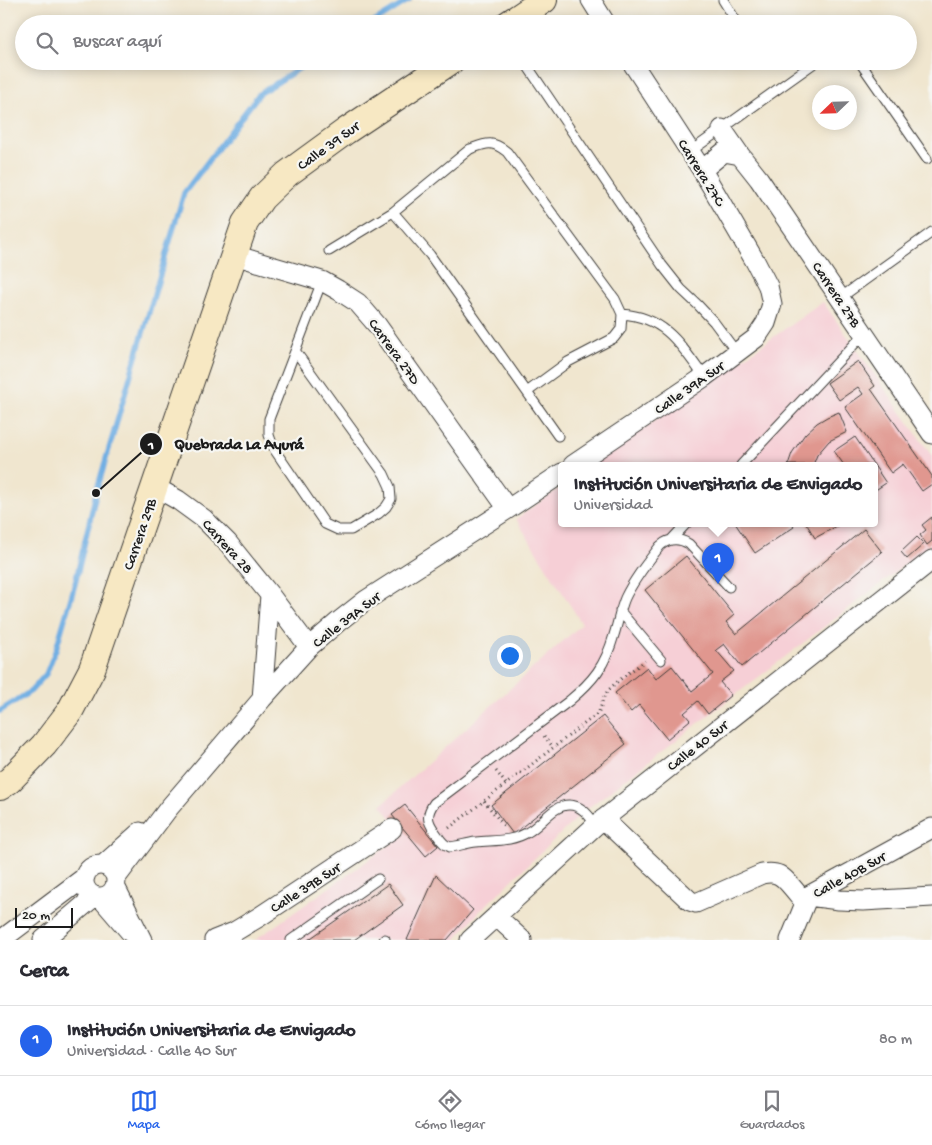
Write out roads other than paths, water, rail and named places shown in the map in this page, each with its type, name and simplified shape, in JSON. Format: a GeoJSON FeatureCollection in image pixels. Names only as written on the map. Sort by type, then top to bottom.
{"type":"FeatureCollection","features":[{"type":"Feature","properties":{"kind":"street"},"geometry":{"type":"LineString","coordinates":[[522,15],[544,0]]}},
{"type":"Feature","properties":{"kind":"street"},"geometry":{"type":"LineString","coordinates":[[591,0],[600,15]]}},
{"type":"Feature","properties":{"kind":"street","name":"Calle 39 Sur"},"geometry":{"type":"LineString","coordinates":[[234,255],[245,224],[262,198],[288,174],[346,131],[438,70]]}},
{"type":"Feature","properties":{"kind":"street","name":"Carrera 27C"},"geometry":{"type":"LineString","coordinates":[[637,70],[691,151],[756,261],[768,286]]}},
{"type":"Feature","properties":{"kind":"street","name":"Carrera 27B"},"geometry":{"type":"LineString","coordinates":[[722,129],[759,179],[932,434]]}},
{"type":"Feature","properties":{"kind":"street"},"geometry":{"type":"LineString","coordinates":[[702,170],[724,152],[740,155]]}},
{"type":"Feature","properties":{"kind":"street","name":"Carrera 27D"},"geometry":{"type":"LineString","coordinates":[[234,255],[322,282],[358,303],[377,325],[508,509]]}},
{"type":"Feature","properties":{"kind":"street","name":"Carrera 29B"},"geometry":{"type":"LineString","coordinates":[[0,787],[10,780],[44,745],[70,711],[92,668],[234,255]]}},
{"type":"Feature","properties":{"kind":"street","name":"Calle 39A Sur"},"geometry":{"type":"LineString","coordinates":[[577,462],[704,377],[756,338],[766,323],[772,304],[768,286]]}},
{"type":"Feature","properties":{"kind":"street","name":"Calle 39A Sur"},"geometry":{"type":"LineString","coordinates":[[43,940],[106,884],[262,698],[309,647],[366,600],[558,476]]}},
{"type":"Feature","properties":{"kind":"street","name":"Carrera 28"},"geometry":{"type":"LineString","coordinates":[[155,487],[204,518],[228,543],[309,647]]}},
{"type":"Feature","properties":{"kind":"street","name":"Calle 40 Sur"},"geometry":{"type":"LineString","coordinates":[[470,940],[599,822],[932,560]]}},
{"type":"Feature","properties":{"kind":"street"},"geometry":{"type":"LineString","coordinates":[[262,698],[270,595]]}},
{"type":"Feature","properties":{"kind":"street"},"geometry":{"type":"LineString","coordinates":[[599,822],[690,901],[696,904],[762,874],[771,872],[779,875],[806,900],[863,901],[932,897]]}},
{"type":"Feature","properties":{"kind":"street","name":"Calle 40B Sur"},"geometry":{"type":"LineString","coordinates":[[790,940],[806,900],[932,828]]}},
{"type":"Feature","properties":{"kind":"street","name":"Calle 39B Sur"},"geometry":{"type":"LineString","coordinates":[[216,940],[259,917],[392,829]]}},
{"type":"Feature","properties":{"kind":"street"},"geometry":{"type":"LineString","coordinates":[[1,940],[85,877],[85,884],[89,891],[106,884]]}},
{"type":"Feature","properties":{"kind":"street"},"geometry":{"type":"LineString","coordinates":[[106,884],[136,940]]}},
{"type":"Feature","properties":{"kind":"street"},"geometry":{"type":"LineString","coordinates":[[106,884],[142,940]]}},
{"type":"Feature","properties":{"kind":"street"},"geometry":{"type":"LineString","coordinates":[[496,916],[522,940]]}},
{"type":"Feature","properties":{"kind":"lane"},"geometry":{"type":"LineString","coordinates":[[722,0],[732,15]]}},
{"type":"Feature","properties":{"kind":"lane"},"geometry":{"type":"LineString","coordinates":[[530,70],[662,265],[681,289],[714,322],[737,353]]}},
{"type":"Feature","properties":{"kind":"lane"},"geometry":{"type":"LineString","coordinates":[[691,151],[805,70]]}},
{"type":"Feature","properties":{"kind":"lane"},"geometry":{"type":"LineString","coordinates":[[865,70],[927,160]]}},
{"type":"Feature","properties":{"kind":"lane"},"geometry":{"type":"LineString","coordinates":[[329,251],[393,212],[470,149],[486,144],[498,144],[507,152],[615,299],[622,314],[621,329],[614,338],[568,362],[527,392]]}},
{"type":"Feature","properties":{"kind":"lane"},"geometry":{"type":"LineString","coordinates":[[393,212],[430,254],[558,436]]}},
{"type":"Feature","properties":{"kind":"lane"},"geometry":{"type":"LineString","coordinates":[[840,298],[932,232]]}},
{"type":"Feature","properties":{"kind":"lane"},"geometry":{"type":"LineString","coordinates":[[296,352],[384,474],[390,487],[391,499],[386,507],[351,530],[338,530],[325,524],[274,449],[269,435],[269,419],[322,282]]}},
{"type":"Feature","properties":{"kind":"lane"},"geometry":{"type":"LineString","coordinates":[[622,314],[636,315],[654,322],[667,331],[681,344],[704,377]]}},
{"type":"Feature","properties":{"kind":"lane"},"geometry":{"type":"LineString","coordinates":[[744,462],[864,334]]}},
{"type":"Feature","properties":{"kind":"lane"},"geometry":{"type":"LineString","coordinates":[[671,540],[683,527]]}},
{"type":"Feature","properties":{"kind":"lane"},"geometry":{"type":"LineString","coordinates":[[599,822],[576,806],[567,806],[554,811],[528,832],[513,838],[450,847],[446,846],[431,827],[428,813],[434,802],[584,689],[607,657],[620,611],[632,583],[665,542],[678,539],[689,544],[729,587]]}},
{"type":"Feature","properties":{"kind":"lane"},"geometry":{"type":"LineString","coordinates":[[620,611],[658,656]]}},
{"type":"Feature","properties":{"kind":"lane"},"geometry":{"type":"LineString","coordinates":[[291,940],[378,879]]}},
{"type":"Feature","properties":{"kind":"waterway"},"geometry":{"type":"LineString","coordinates":[[385,15],[409,0]]}},
{"type":"Feature","properties":{"kind":"waterway"},"geometry":{"type":"LineString","coordinates":[[0,711],[31,691],[46,674],[56,649],[75,584],[96,493],[184,193],[259,94],[297,70]]}},
{"type":"Feature","properties":{"kind":"place","name":"Quebrada La Ayurá"},"geometry":{"type":"Point","coordinates":[96,493]}},
{"type":"Feature","properties":{"kind":"place","name":"Institución Universitaria de Envigado"},"geometry":{"type":"Point","coordinates":[718,584]}}]}
